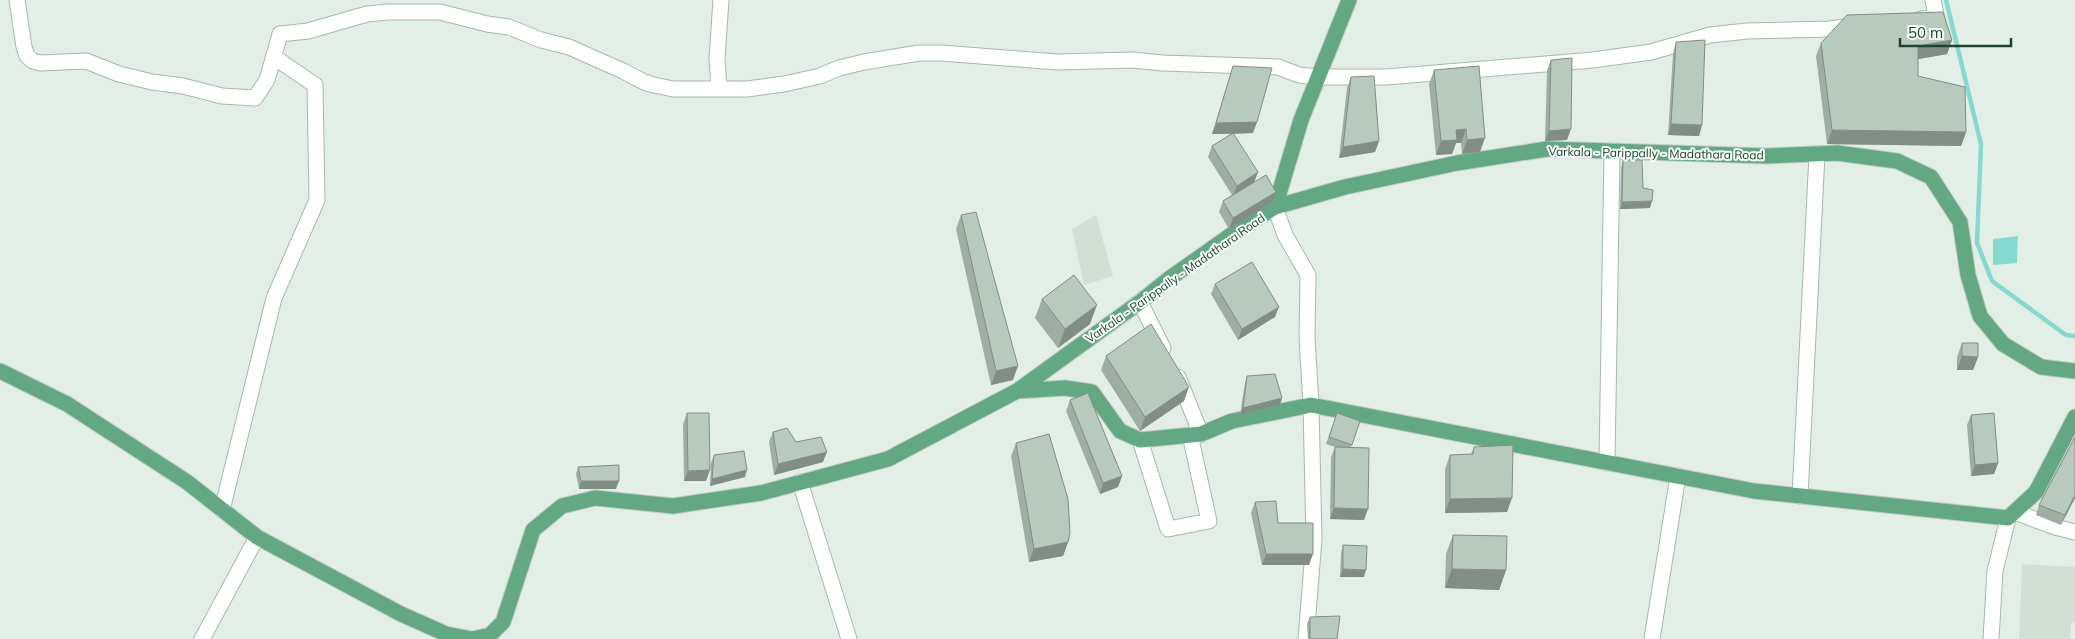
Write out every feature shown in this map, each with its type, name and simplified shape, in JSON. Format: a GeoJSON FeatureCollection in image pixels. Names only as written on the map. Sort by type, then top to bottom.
{"type":"FeatureCollection","features":[{"type":"Feature","properties":{"kind":"main road"},"geometry":{"type":"LineString","coordinates":[[1275,207],[1301,120],[1349,0]]}},
{"type":"Feature","properties":{"kind":"main road","name":"Varkala - Parippally - Madathara Road"},"geometry":{"type":"LineString","coordinates":[[0,371],[67,404],[188,482],[257,537],[401,614],[446,634],[472,639],[490,635],[504,622],[533,530],[562,506],[595,498],[673,506],[761,493],[888,459],[1017,391],[1170,278],[1275,207],[1346,188],[1466,162],[1547,149],[1766,156],[1837,153],[1896,161],[1931,177],[1960,222],[1968,275],[1980,316],[2003,344],[2041,367],[2075,370]]}},
{"type":"Feature","properties":{"kind":"main road"},"geometry":{"type":"LineString","coordinates":[[1017,391],[1065,388],[1092,392],[1120,431],[1140,440],[1195,434],[1232,421],[1311,405],[1754,491],[2011,515],[2036,492],[2075,417]]}},
{"type":"Feature","properties":{"kind":"street"},"geometry":{"type":"LineString","coordinates":[[17,0],[22,38],[27,56],[40,63],[86,61],[119,74],[152,82],[182,86],[222,96],[249,99],[255,98],[268,80],[280,34],[308,31],[367,14],[388,12],[440,12],[459,18],[509,27],[541,40],[569,47],[644,82],[673,89],[747,89],[784,84],[820,76],[839,68],[864,62],[919,53],[1058,62],[1132,60],[1163,63],[1278,67],[1299,75],[1318,77],[1386,77],[1541,66],[1651,52],[1710,35],[1747,31],[1829,29],[1866,24]]}},
{"type":"Feature","properties":{"kind":"street"},"geometry":{"type":"LineString","coordinates":[[719,89],[717,58],[721,0]]}},
{"type":"Feature","properties":{"kind":"street"},"geometry":{"type":"LineString","coordinates":[[1903,20],[1930,18],[1936,14],[1933,0]]}},
{"type":"Feature","properties":{"kind":"street"},"geometry":{"type":"LineString","coordinates":[[222,510],[274,298],[317,200],[315,85],[274,57]]}},
{"type":"Feature","properties":{"kind":"street"},"geometry":{"type":"LineString","coordinates":[[1607,463],[1612,151]]}},
{"type":"Feature","properties":{"kind":"street"},"geometry":{"type":"LineString","coordinates":[[1800,496],[1817,154]]}},
{"type":"Feature","properties":{"kind":"street"},"geometry":{"type":"LineString","coordinates":[[1275,207],[1285,235],[1308,275],[1307,338],[1311,405],[1314,539],[1306,639]]}},
{"type":"Feature","properties":{"kind":"street"},"geometry":{"type":"LineString","coordinates":[[1140,302],[1180,380],[1195,434],[1209,521],[1168,529],[1140,440]]}},
{"type":"Feature","properties":{"kind":"street"},"geometry":{"type":"LineString","coordinates":[[1652,639],[1678,476]]}},
{"type":"Feature","properties":{"kind":"street"},"geometry":{"type":"LineString","coordinates":[[800,482],[849,639]]}},
{"type":"Feature","properties":{"kind":"street"},"geometry":{"type":"LineString","coordinates":[[1991,639],[1995,571],[2011,515],[2075,532]]}},
{"type":"Feature","properties":{"kind":"street"},"geometry":{"type":"LineString","coordinates":[[202,639],[257,537]]}},
{"type":"Feature","properties":{"kind":"shaded area"},"geometry":{"type":"Polygon","coordinates":[[[1096,215],[1113,276],[1084,285],[1072,229],[1096,215]]]}},
{"type":"Feature","properties":{"kind":"shaded area"},"geometry":{"type":"Polygon","coordinates":[[[2022,564],[2075,567],[2075,622],[2071,623],[2070,639],[2019,639],[2022,564]]]}},
{"type":"Feature","properties":{"kind":"water"},"geometry":{"type":"Polygon","coordinates":[[[2018,236],[2017,263],[1993,265],[1993,239],[2018,236]]]}},
{"type":"Feature","properties":{"kind":"building"},"geometry":{"type":"Polygon","coordinates":[[[1943,12],[1952,40],[1918,46],[1918,76],[1965,87],[1966,132],[1832,130],[1821,43],[1847,15],[1943,12]]]}},
{"type":"Feature","properties":{"kind":"building"},"geometry":{"type":"Polygon","coordinates":[[[1705,40],[1702,125],[1671,124],[1676,42],[1705,40]]]}},
{"type":"Feature","properties":{"kind":"building"},"geometry":{"type":"Polygon","coordinates":[[[1572,58],[1571,129],[1549,131],[1551,60],[1572,58]]]}},
{"type":"Feature","properties":{"kind":"building"},"geometry":{"type":"Polygon","coordinates":[[[1233,66],[1272,68],[1257,122],[1216,123],[1233,66]]]}},
{"type":"Feature","properties":{"kind":"building"},"geometry":{"type":"Polygon","coordinates":[[[1479,66],[1485,138],[1467,140],[1466,129],[1456,130],[1457,140],[1441,141],[1434,70],[1479,66]]]}},
{"type":"Feature","properties":{"kind":"building"},"geometry":{"type":"Polygon","coordinates":[[[1374,76],[1379,141],[1343,147],[1351,77],[1374,76]]]}},
{"type":"Feature","properties":{"kind":"building"},"geometry":{"type":"Polygon","coordinates":[[[1233,133],[1258,172],[1237,186],[1212,146],[1233,133]]]}},
{"type":"Feature","properties":{"kind":"building"},"geometry":{"type":"Polygon","coordinates":[[[1623,160],[1642,160],[1643,188],[1653,190],[1652,201],[1622,202],[1623,160]]]}},
{"type":"Feature","properties":{"kind":"building"},"geometry":{"type":"Polygon","coordinates":[[[1266,175],[1276,192],[1233,218],[1223,201],[1266,175]]]}},
{"type":"Feature","properties":{"kind":"building"},"geometry":{"type":"Polygon","coordinates":[[[976,212],[1018,366],[996,371],[961,215],[976,212]]]}},
{"type":"Feature","properties":{"kind":"building"},"geometry":{"type":"Polygon","coordinates":[[[1252,262],[1279,307],[1242,329],[1215,284],[1252,262]]]}},
{"type":"Feature","properties":{"kind":"building"},"geometry":{"type":"Polygon","coordinates":[[[1074,275],[1097,305],[1065,329],[1042,299],[1074,275]]]}},
{"type":"Feature","properties":{"kind":"building"},"geometry":{"type":"Polygon","coordinates":[[[1151,324],[1189,387],[1145,417],[1106,356],[1151,324]]]}},
{"type":"Feature","properties":{"kind":"building"},"geometry":{"type":"Polygon","coordinates":[[[1962,343],[1978,343],[1978,357],[1962,356],[1962,343]]]}},
{"type":"Feature","properties":{"kind":"building"},"geometry":{"type":"Polygon","coordinates":[[[1275,374],[1282,398],[1243,408],[1247,376],[1275,374]]]}},
{"type":"Feature","properties":{"kind":"building"},"geometry":{"type":"Polygon","coordinates":[[[1088,393],[1122,476],[1103,483],[1070,400],[1088,393]]]}},
{"type":"Feature","properties":{"kind":"building"},"geometry":{"type":"Polygon","coordinates":[[[687,413],[709,413],[710,470],[688,471],[687,413]]]}},
{"type":"Feature","properties":{"kind":"building"},"geometry":{"type":"Polygon","coordinates":[[[1337,413],[1360,421],[1352,445],[1329,437],[1337,413]]]}},
{"type":"Feature","properties":{"kind":"building"},"geometry":{"type":"Polygon","coordinates":[[[1994,413],[1998,463],[1975,465],[1971,415],[1994,413]]]}},
{"type":"Feature","properties":{"kind":"building"},"geometry":{"type":"Polygon","coordinates":[[[787,428],[796,442],[821,437],[827,452],[778,464],[773,432],[787,428]]]}},
{"type":"Feature","properties":{"kind":"building"},"geometry":{"type":"Polygon","coordinates":[[[1049,434],[1068,499],[1070,533],[1068,542],[1034,549],[1016,443],[1049,434]]]}},
{"type":"Feature","properties":{"kind":"building"},"geometry":{"type":"Polygon","coordinates":[[[2075,437],[2075,495],[2065,515],[2039,505],[2075,437]]]}},
{"type":"Feature","properties":{"kind":"building"},"geometry":{"type":"Polygon","coordinates":[[[1513,445],[1512,498],[1450,499],[1450,455],[1473,454],[1474,447],[1513,445]]]}},
{"type":"Feature","properties":{"kind":"building"},"geometry":{"type":"Polygon","coordinates":[[[1335,447],[1369,448],[1368,509],[1334,508],[1335,447]]]}},
{"type":"Feature","properties":{"kind":"building"},"geometry":{"type":"Polygon","coordinates":[[[744,451],[747,470],[712,479],[714,455],[744,451]]]}},
{"type":"Feature","properties":{"kind":"building"},"geometry":{"type":"Polygon","coordinates":[[[619,465],[619,481],[581,481],[578,467],[619,465]]]}},
{"type":"Feature","properties":{"kind":"building"},"geometry":{"type":"Polygon","coordinates":[[[1276,501],[1278,523],[1313,523],[1313,554],[1266,554],[1255,502],[1276,501]]]}},
{"type":"Feature","properties":{"kind":"building"},"geometry":{"type":"Polygon","coordinates":[[[1453,535],[1507,536],[1506,570],[1452,569],[1453,535]]]}},
{"type":"Feature","properties":{"kind":"building"},"geometry":{"type":"Polygon","coordinates":[[[1343,545],[1367,546],[1366,570],[1343,569],[1343,545]]]}},
{"type":"Feature","properties":{"kind":"building"},"geometry":{"type":"Polygon","coordinates":[[[1340,616],[1337,639],[1310,639],[1310,617],[1340,616]]]}},
{"type":"Feature","properties":{"kind":"waterway"},"geometry":{"type":"LineString","coordinates":[[1946,0],[1981,144],[1977,243],[1992,281],[2066,335],[2075,336]]}}]}
